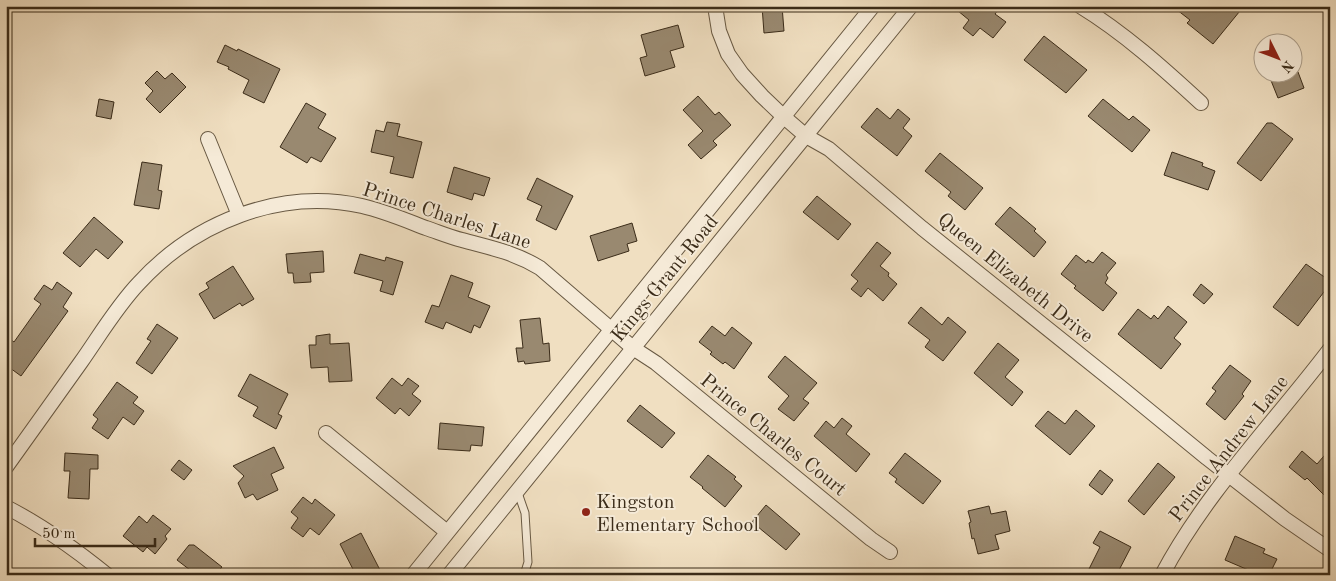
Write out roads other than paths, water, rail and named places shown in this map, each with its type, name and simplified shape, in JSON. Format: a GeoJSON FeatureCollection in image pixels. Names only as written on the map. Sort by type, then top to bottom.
{"type":"FeatureCollection","features":[{"type":"Feature","properties":{"kind":"street","name":"Queen Elizabeth Drive"},"geometry":{"type":"LineString","coordinates":[[715,6],[719,31],[728,54],[742,74],[762,96],[806,136],[829,149],[922,228],[1229,475],[1285,519],[1330,550]]}},
{"type":"Feature","properties":{"kind":"street","name":"Kings Grant Road"},"geometry":{"type":"LineString","coordinates":[[413,575],[874,6]]}},
{"type":"Feature","properties":{"kind":"street","name":"Kings Grant Road"},"geometry":{"type":"LineString","coordinates":[[449,575],[911,6]]}},
{"type":"Feature","properties":{"kind":"street"},"geometry":{"type":"LineString","coordinates":[[1080,6],[1126,38],[1201,103]]}},
{"type":"Feature","properties":{"kind":"street"},"geometry":{"type":"LineString","coordinates":[[208,139],[239,216]]}},
{"type":"Feature","properties":{"kind":"street","name":"Prince Charles Lane"},"geometry":{"type":"LineString","coordinates":[[6,467],[128,297],[160,262],[199,234],[226,220],[278,205],[301,202],[331,202],[360,206],[451,236],[507,251],[526,259],[540,268],[633,348]]}},
{"type":"Feature","properties":{"kind":"street","name":"Prince Charles Court"},"geometry":{"type":"LineString","coordinates":[[633,348],[656,363],[890,552]]}},
{"type":"Feature","properties":{"kind":"street","name":"Prince Andrew Lane"},"geometry":{"type":"LineString","coordinates":[[1162,575],[1200,511],[1330,349]]}},
{"type":"Feature","properties":{"kind":"street"},"geometry":{"type":"LineString","coordinates":[[326,433],[447,532]]}},
{"type":"Feature","properties":{"kind":"street"},"geometry":{"type":"LineString","coordinates":[[6,507],[62,540],[106,575]]}},
{"type":"Feature","properties":{"kind":"lane"},"geometry":{"type":"LineString","coordinates":[[517,490],[526,513],[528,562],[524,574]]}},
{"type":"Feature","properties":{"kind":"place","name":"Kingston Elementary School"},"geometry":{"type":"Point","coordinates":[586,512]}}]}
